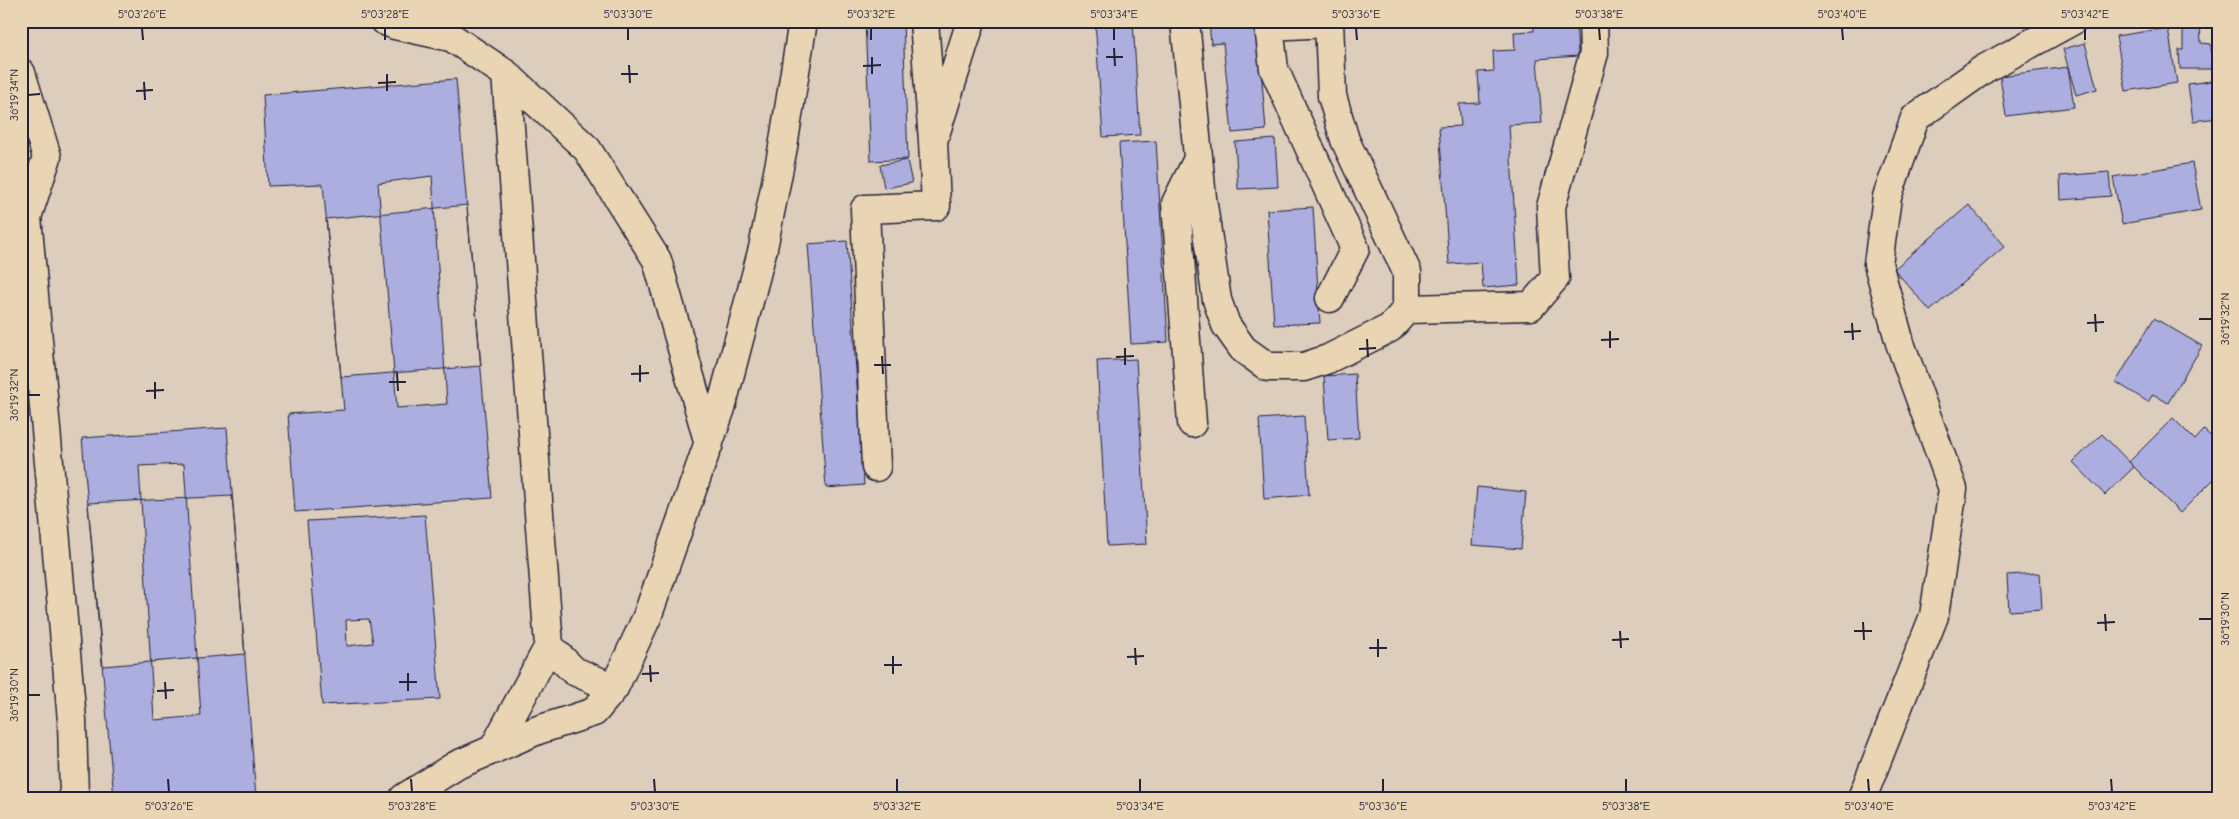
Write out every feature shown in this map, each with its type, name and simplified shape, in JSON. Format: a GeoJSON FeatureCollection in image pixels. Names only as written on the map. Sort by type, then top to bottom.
{"type":"FeatureCollection","features":[{"type":"Feature","properties":{"kind":"street"},"geometry":{"type":"LineString","coordinates":[[385,21],[451,38],[506,74],[587,149],[657,260],[709,444]]}},
{"type":"Feature","properties":{"kind":"street"},"geometry":{"type":"LineString","coordinates":[[404,798],[457,766],[492,750],[538,730],[594,712],[614,688],[647,617],[722,408],[763,248],[783,148],[803,21]]}},
{"type":"Feature","properties":{"kind":"street"},"geometry":{"type":"LineString","coordinates":[[876,467],[865,209],[936,206],[924,21]]}},
{"type":"Feature","properties":{"kind":"street"},"geometry":{"type":"LineString","coordinates":[[933,141],[971,21]]}},
{"type":"Feature","properties":{"kind":"street"},"geometry":{"type":"LineString","coordinates":[[1185,21],[1202,198],[1217,300],[1226,325],[1243,349],[1268,367],[1304,368],[1390,328],[1407,309],[1407,272],[1345,140],[1332,96],[1328,22],[1269,24],[1274,69],[1355,249],[1330,298]]}},
{"type":"Feature","properties":{"kind":"street"},"geometry":{"type":"LineString","coordinates":[[1407,309],[1530,306],[1555,278],[1551,206],[1594,53],[1592,21]]}},
{"type":"Feature","properties":{"kind":"street"},"geometry":{"type":"LineString","coordinates":[[1862,798],[1934,616],[1953,489],[1900,343],[1878,264],[1886,198],[1915,118],[1984,69],[2072,21]]}},
{"type":"Feature","properties":{"kind":"street"},"geometry":{"type":"LineString","coordinates":[[21,73],[47,157],[27,217],[72,720],[74,798]]}},
{"type":"Feature","properties":{"kind":"street"},"geometry":{"type":"LineString","coordinates":[[492,750],[549,646],[506,74]]}},
{"type":"Feature","properties":{"kind":"street"},"geometry":{"type":"LineString","coordinates":[[1192,423],[1176,203],[1198,159]]}},
{"type":"Feature","properties":{"kind":"street"},"geometry":{"type":"LineString","coordinates":[[549,646],[574,671],[614,688]]}},
{"type":"Feature","properties":{"kind":"building"},"geometry":{"type":"Polygon","coordinates":[[[865,21],[903,21],[908,159],[871,161],[865,21]]]}},
{"type":"Feature","properties":{"kind":"building"},"geometry":{"type":"Polygon","coordinates":[[[1095,21],[1133,21],[1140,135],[1103,137],[1095,21]]]}},
{"type":"Feature","properties":{"kind":"building"},"geometry":{"type":"Polygon","coordinates":[[[1209,21],[1257,21],[1266,130],[1232,133],[1223,43],[1211,44],[1209,21]]]}},
{"type":"Feature","properties":{"kind":"building"},"geometry":{"type":"Polygon","coordinates":[[[1533,21],[1576,21],[1578,56],[1537,59],[1542,123],[1509,125],[1519,285],[1483,288],[1481,262],[1449,264],[1439,127],[1461,126],[1459,104],[1480,103],[1478,72],[1494,71],[1493,51],[1515,50],[1514,32],[1534,31],[1533,21]]]}},
{"type":"Feature","properties":{"kind":"building"},"geometry":{"type":"Polygon","coordinates":[[[2200,24],[2201,43],[2211,44],[2212,69],[2180,69],[2179,50],[2183,50],[2183,25],[2200,24]]]}},
{"type":"Feature","properties":{"kind":"building"},"geometry":{"type":"Polygon","coordinates":[[[2168,28],[2177,83],[2126,91],[2116,36],[2168,28]]]}},
{"type":"Feature","properties":{"kind":"building"},"geometry":{"type":"Polygon","coordinates":[[[2085,43],[2097,89],[2076,95],[2063,49],[2085,43]]]}},
{"type":"Feature","properties":{"kind":"building"},"geometry":{"type":"Polygon","coordinates":[[[2068,67],[2074,107],[2006,116],[2000,76],[2068,67]]]}},
{"type":"Feature","properties":{"kind":"building"},"geometry":{"type":"Polygon","coordinates":[[[456,79],[492,498],[295,512],[288,414],[344,410],[323,184],[268,186],[263,95],[456,79]],[[432,176],[378,183],[397,408],[447,404],[432,176]]]}},
{"type":"Feature","properties":{"kind":"building"},"geometry":{"type":"Polygon","coordinates":[[[2218,80],[2218,118],[2193,121],[2188,84],[2218,80]]]}},
{"type":"Feature","properties":{"kind":"building"},"geometry":{"type":"Polygon","coordinates":[[[1275,139],[1278,187],[1238,189],[1235,142],[1275,139]]]}},
{"type":"Feature","properties":{"kind":"building"},"geometry":{"type":"Polygon","coordinates":[[[1156,141],[1168,342],[1131,344],[1119,143],[1156,141]]]}},
{"type":"Feature","properties":{"kind":"building"},"geometry":{"type":"Polygon","coordinates":[[[907,160],[912,183],[884,188],[880,165],[907,160]]]}},
{"type":"Feature","properties":{"kind":"building"},"geometry":{"type":"Polygon","coordinates":[[[2192,163],[2201,210],[2122,224],[2113,177],[2192,163]]]}},
{"type":"Feature","properties":{"kind":"building"},"geometry":{"type":"Polygon","coordinates":[[[2109,172],[2111,196],[2061,200],[2060,176],[2109,172]]]}},
{"type":"Feature","properties":{"kind":"building"},"geometry":{"type":"Polygon","coordinates":[[[467,205],[481,366],[341,377],[326,219],[467,205]]]}},
{"type":"Feature","properties":{"kind":"building"},"geometry":{"type":"Polygon","coordinates":[[[1969,205],[2005,246],[1930,311],[1894,269],[1969,205]]]}},
{"type":"Feature","properties":{"kind":"building"},"geometry":{"type":"Polygon","coordinates":[[[1313,207],[1320,323],[1274,325],[1267,210],[1313,207]]]}},
{"type":"Feature","properties":{"kind":"building"},"geometry":{"type":"Polygon","coordinates":[[[847,241],[864,485],[826,488],[808,244],[847,241]]]}},
{"type":"Feature","properties":{"kind":"building"},"geometry":{"type":"Polygon","coordinates":[[[2154,318],[2202,346],[2168,403],[2153,394],[2148,402],[2116,382],[2154,318]]]}},
{"type":"Feature","properties":{"kind":"building"},"geometry":{"type":"Polygon","coordinates":[[[1136,359],[1147,544],[1107,546],[1097,361],[1136,359]]]}},
{"type":"Feature","properties":{"kind":"building"},"geometry":{"type":"Polygon","coordinates":[[[1355,374],[1359,438],[1328,440],[1324,376],[1355,374]]]}},
{"type":"Feature","properties":{"kind":"building"},"geometry":{"type":"Polygon","coordinates":[[[1304,416],[1309,495],[1264,499],[1259,419],[1304,416]]]}},
{"type":"Feature","properties":{"kind":"building"},"geometry":{"type":"Polygon","coordinates":[[[2173,418],[2195,440],[2204,430],[2218,443],[2218,475],[2180,513],[2129,462],[2173,418]]]}},
{"type":"Feature","properties":{"kind":"building"},"geometry":{"type":"Polygon","coordinates":[[[227,428],[256,798],[114,798],[82,438],[227,428]],[[184,464],[139,466],[154,720],[201,716],[184,464]]]}},
{"type":"Feature","properties":{"kind":"building"},"geometry":{"type":"Polygon","coordinates":[[[2102,434],[2134,467],[2105,495],[2073,462],[2102,434]]]}},
{"type":"Feature","properties":{"kind":"building"},"geometry":{"type":"Polygon","coordinates":[[[1477,487],[1526,492],[1521,549],[1472,545],[1477,487]]]}},
{"type":"Feature","properties":{"kind":"building"},"geometry":{"type":"Polygon","coordinates":[[[232,496],[245,654],[103,666],[88,503],[232,496]]]}},
{"type":"Feature","properties":{"kind":"building"},"geometry":{"type":"Polygon","coordinates":[[[425,515],[440,699],[322,705],[307,521],[425,515]],[[369,619],[346,620],[347,646],[373,643],[369,619]]]}},
{"type":"Feature","properties":{"kind":"building"},"geometry":{"type":"Polygon","coordinates":[[[2040,573],[2042,609],[2009,611],[2007,575],[2040,573]]]}}]}
